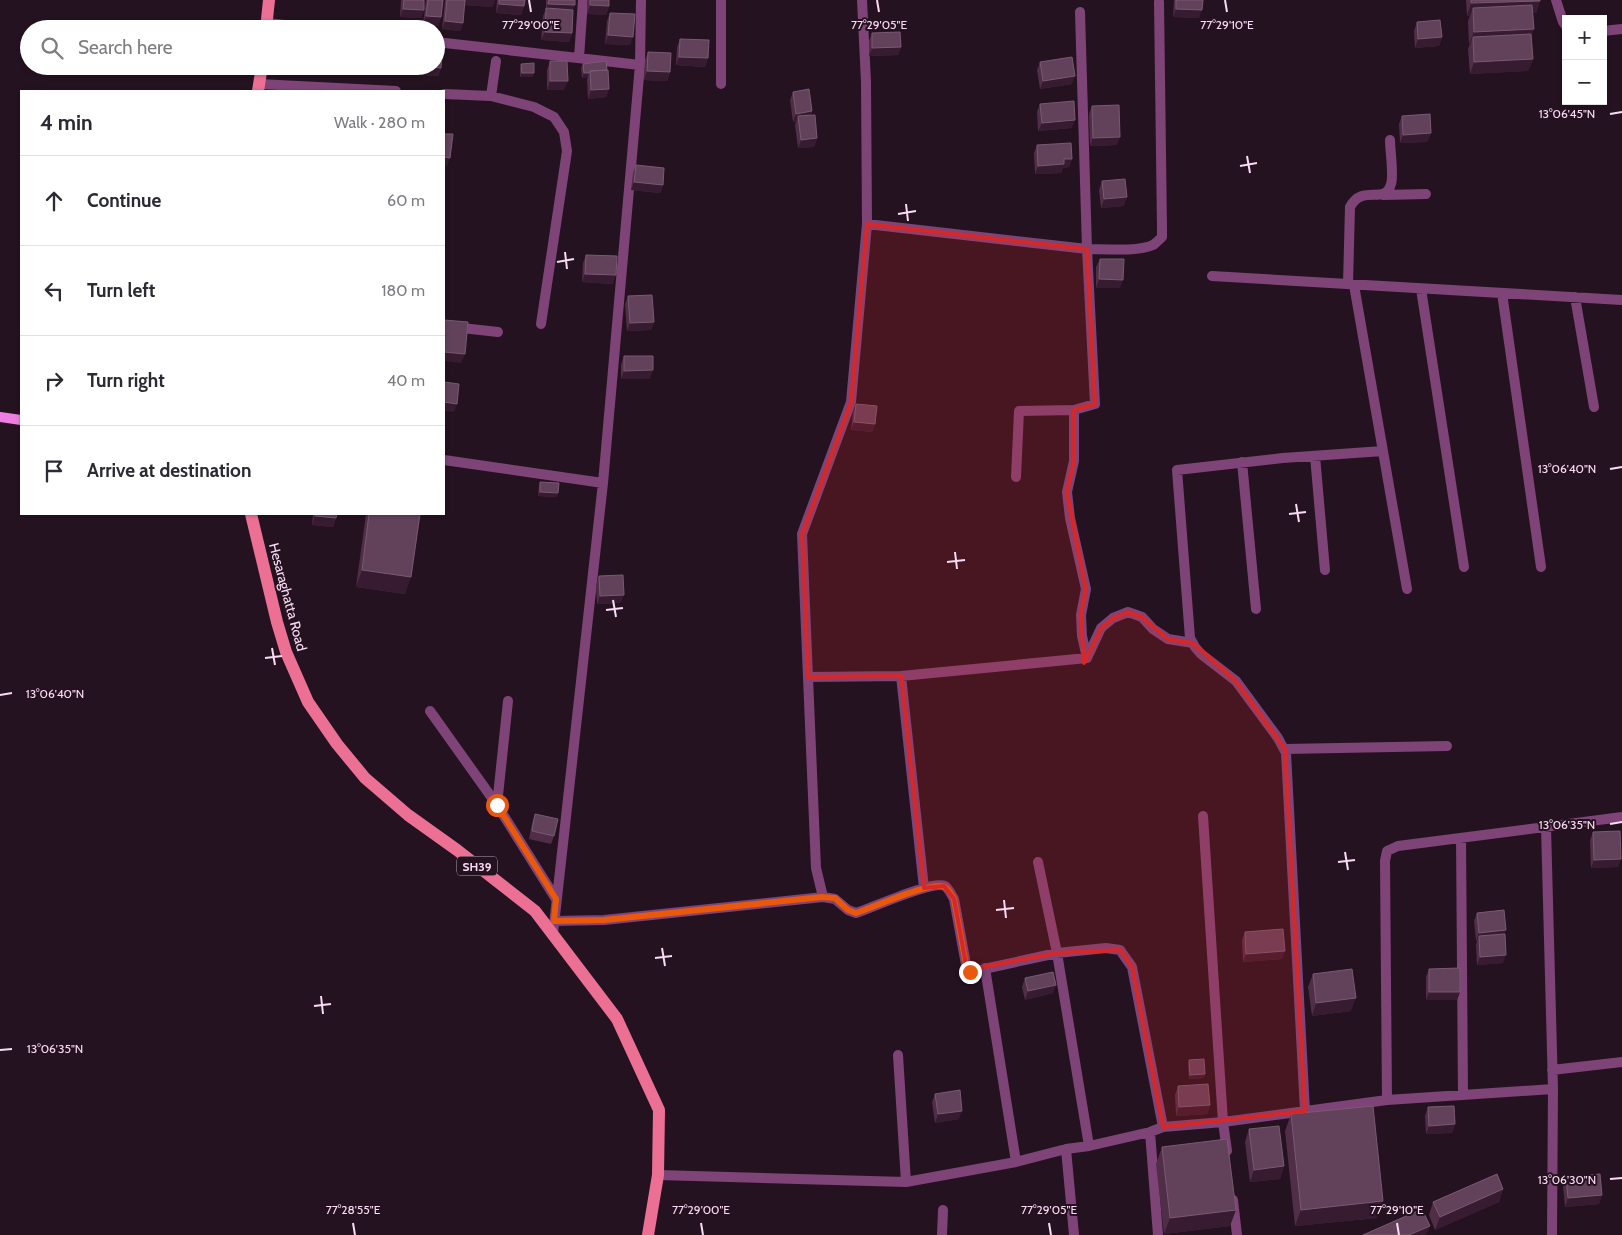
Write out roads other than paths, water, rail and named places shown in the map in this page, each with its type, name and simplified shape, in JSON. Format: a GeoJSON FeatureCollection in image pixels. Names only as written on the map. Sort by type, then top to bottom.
{"type":"FeatureCollection","features":[{"type":"Feature","properties":{"kind":"main road"},"geometry":{"type":"LineString","coordinates":[[267,20],[269,0]]}},
{"type":"Feature","properties":{"kind":"main road"},"geometry":{"type":"LineString","coordinates":[[259,88],[261,75]]}},
{"type":"Feature","properties":{"kind":"main road","name":"Hesaraghatta Road"},"geometry":{"type":"LineString","coordinates":[[251,515],[276,622],[286,652],[308,702],[337,744],[365,778],[408,815],[457,850],[535,911],[617,1019],[659,1110],[658,1175],[648,1235]]}},
{"type":"Feature","properties":{"kind":"street"},"geometry":{"type":"LineString","coordinates":[[579,58],[583,0]]}},
{"type":"Feature","properties":{"kind":"street"},"geometry":{"type":"LineString","coordinates":[[552,934],[603,483],[640,65],[641,0]]}},
{"type":"Feature","properties":{"kind":"street"},"geometry":{"type":"LineString","coordinates":[[721,0],[721,84]]}},
{"type":"Feature","properties":{"kind":"street"},"geometry":{"type":"LineString","coordinates":[[822,897],[816,868],[802,534],[851,402],[867,224],[866,82],[862,0]]}},
{"type":"Feature","properties":{"kind":"street"},"geometry":{"type":"LineString","coordinates":[[1556,0],[1562,22]]}},
{"type":"Feature","properties":{"kind":"street"},"geometry":{"type":"LineString","coordinates":[[867,224],[1087,249],[1145,247],[1157,242],[1162,237],[1159,2]]}},
{"type":"Feature","properties":{"kind":"street"},"geometry":{"type":"LineString","coordinates":[[1016,478],[1019,411],[1074,410],[1095,404],[1087,249],[1080,12]]}},
{"type":"Feature","properties":{"kind":"street"},"geometry":{"type":"LineString","coordinates":[[1607,31],[1622,29]]}},
{"type":"Feature","properties":{"kind":"street"},"geometry":{"type":"LineString","coordinates":[[445,43],[640,65]]}},
{"type":"Feature","properties":{"kind":"street"},"geometry":{"type":"LineString","coordinates":[[491,96],[496,61]]}},
{"type":"Feature","properties":{"kind":"street"},"geometry":{"type":"LineString","coordinates":[[259,88],[350,90]]}},
{"type":"Feature","properties":{"kind":"street"},"geometry":{"type":"LineString","coordinates":[[445,94],[491,96],[534,108],[554,117],[564,132],[566,151],[541,324]]}},
{"type":"Feature","properties":{"kind":"street"},"geometry":{"type":"LineString","coordinates":[[1383,194],[1392,183],[1390,140]]}},
{"type":"Feature","properties":{"kind":"street"},"geometry":{"type":"LineString","coordinates":[[1407,589],[1351,284],[1350,207],[1354,199],[1362,195],[1426,194]]}},
{"type":"Feature","properties":{"kind":"street"},"geometry":{"type":"LineString","coordinates":[[1212,276],[1622,300]]}},
{"type":"Feature","properties":{"kind":"street"},"geometry":{"type":"LineString","coordinates":[[1421,289],[1464,567]]}},
{"type":"Feature","properties":{"kind":"street"},"geometry":{"type":"LineString","coordinates":[[1502,293],[1541,567]]}},
{"type":"Feature","properties":{"kind":"street"},"geometry":{"type":"LineString","coordinates":[[1575,298],[1594,407]]}},
{"type":"Feature","properties":{"kind":"street"},"geometry":{"type":"LineString","coordinates":[[445,326],[498,332]]}},
{"type":"Feature","properties":{"kind":"street"},"geometry":{"type":"LineString","coordinates":[[1074,410],[1074,461],[1067,492],[1070,518],[1086,589],[1081,615],[1082,636],[1087,658]]}},
{"type":"Feature","properties":{"kind":"street"},"geometry":{"type":"LineString","coordinates":[[0,417],[20,420]]}},
{"type":"Feature","properties":{"kind":"street"},"geometry":{"type":"LineString","coordinates":[[1305,1111],[1285,749],[1236,681],[1195,648],[1190,638],[1177,470],[1242,462],[1383,452]]}},
{"type":"Feature","properties":{"kind":"street"},"geometry":{"type":"LineString","coordinates":[[1315,456],[1325,570]]}},
{"type":"Feature","properties":{"kind":"street"},"geometry":{"type":"LineString","coordinates":[[445,460],[603,483]]}},
{"type":"Feature","properties":{"kind":"street"},"geometry":{"type":"LineString","coordinates":[[1242,462],[1256,609]]}},
{"type":"Feature","properties":{"kind":"street"},"geometry":{"type":"LineString","coordinates":[[1087,658],[1101,628],[1113,618],[1128,612],[1142,616],[1153,629],[1168,640],[1193,643]]}},
{"type":"Feature","properties":{"kind":"street"},"geometry":{"type":"LineString","coordinates":[[808,676],[901,676],[1087,658]]}},
{"type":"Feature","properties":{"kind":"street"},"geometry":{"type":"LineString","coordinates":[[901,676],[924,888]]}},
{"type":"Feature","properties":{"kind":"street"},"geometry":{"type":"LineString","coordinates":[[497,805],[508,701]]}},
{"type":"Feature","properties":{"kind":"street"},"geometry":{"type":"LineString","coordinates":[[430,711],[497,805],[556,899]]}},
{"type":"Feature","properties":{"kind":"street"},"geometry":{"type":"LineString","coordinates":[[1285,749],[1447,746]]}},
{"type":"Feature","properties":{"kind":"street"},"geometry":{"type":"LineString","coordinates":[[1203,816],[1223,1122],[1228,1160]]}},
{"type":"Feature","properties":{"kind":"street"},"geometry":{"type":"LineString","coordinates":[[1387,1100],[1385,861],[1387,851],[1398,846],[1622,817]]}},
{"type":"Feature","properties":{"kind":"street"},"geometry":{"type":"LineString","coordinates":[[1546,827],[1553,1089],[1552,1235]]}},
{"type":"Feature","properties":{"kind":"street"},"geometry":{"type":"LineString","coordinates":[[1461,838],[1463,1095]]}},
{"type":"Feature","properties":{"kind":"street"},"geometry":{"type":"LineString","coordinates":[[1038,862],[1056,953],[1089,1146]]}},
{"type":"Feature","properties":{"kind":"street"},"geometry":{"type":"LineString","coordinates":[[554,921],[604,920],[822,897],[835,898],[848,910],[856,913],[924,888],[936,885],[944,886],[949,890],[954,899],[967,970],[974,972],[1056,953],[1106,948],[1120,950],[1132,967],[1163,1127]]}},
{"type":"Feature","properties":{"kind":"street"},"geometry":{"type":"LineString","coordinates":[[985,968],[1016,1162]]}},
{"type":"Feature","properties":{"kind":"street"},"geometry":{"type":"LineString","coordinates":[[898,1055],[906,1182]]}},
{"type":"Feature","properties":{"kind":"street"},"geometry":{"type":"LineString","coordinates":[[1552,1070],[1622,1062]]}},
{"type":"Feature","properties":{"kind":"street"},"geometry":{"type":"LineString","coordinates":[[658,1175],[906,1182],[1016,1162],[1066,1149],[1089,1146],[1150,1132],[1163,1127],[1223,1122],[1387,1100],[1553,1089]]}},
{"type":"Feature","properties":{"kind":"street"},"geometry":{"type":"LineString","coordinates":[[1150,1132],[1158,1235]]}},
{"type":"Feature","properties":{"kind":"street"},"geometry":{"type":"LineString","coordinates":[[1066,1149],[1074,1235]]}},
{"type":"Feature","properties":{"kind":"street"},"geometry":{"type":"LineString","coordinates":[[1231,1188],[1237,1235]]}},
{"type":"Feature","properties":{"kind":"street"},"geometry":{"type":"LineString","coordinates":[[942,1235],[943,1210]]}}]}
